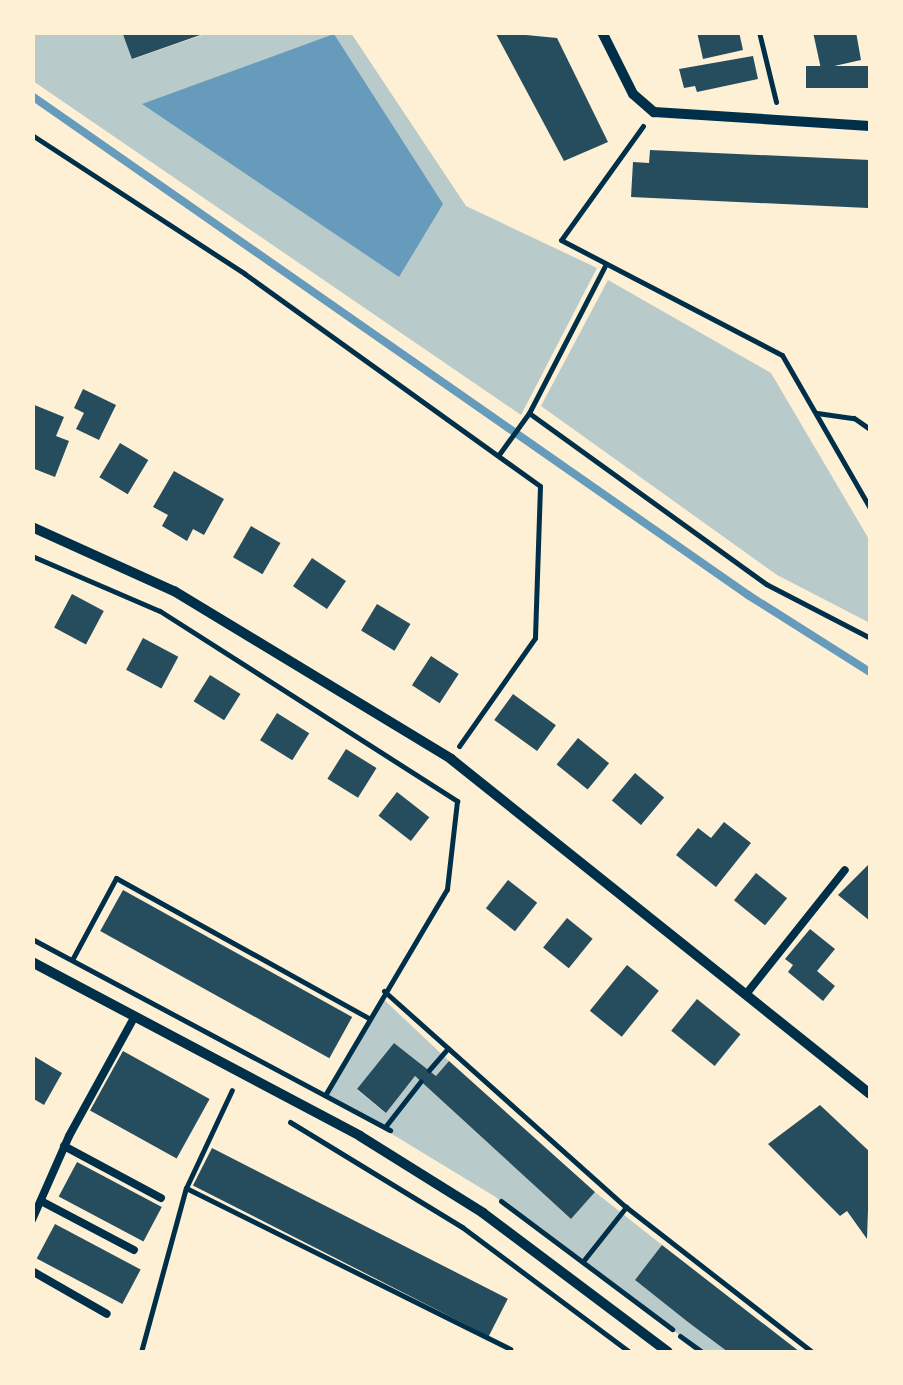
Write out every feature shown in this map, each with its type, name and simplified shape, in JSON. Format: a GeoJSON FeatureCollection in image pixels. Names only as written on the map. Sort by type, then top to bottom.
{"type":"FeatureCollection","features":[{"type":"Feature","properties":{"kind":"street"},"geometry":{"type":"LineString","coordinates":[[602,32],[633,94],[654,112],[870,126]]}},
{"type":"Feature","properties":{"kind":"street"},"geometry":{"type":"LineString","coordinates":[[32,528],[174,591],[451,759],[870,1094]]}},
{"type":"Feature","properties":{"kind":"street"},"geometry":{"type":"LineString","coordinates":[[32,962],[360,1136],[484,1213],[668,1352]]}},
{"type":"Feature","properties":{"kind":"lane"},"geometry":{"type":"LineString","coordinates":[[747,993],[845,870]]}},
{"type":"Feature","properties":{"kind":"lane"},"geometry":{"type":"LineString","coordinates":[[32,1220],[64,1146],[135,1016]]}},
{"type":"Feature","properties":{"kind":"lane"},"geometry":{"type":"LineString","coordinates":[[64,1146],[161,1198]]}},
{"type":"Feature","properties":{"kind":"lane"},"geometry":{"type":"LineString","coordinates":[[41,1201],[134,1250]]}},
{"type":"Feature","properties":{"kind":"lane"},"geometry":{"type":"LineString","coordinates":[[32,1271],[107,1314]]}},
{"type":"Feature","properties":{"kind":"path"},"geometry":{"type":"LineString","coordinates":[[759,32],[781,122]]}},
{"type":"Feature","properties":{"kind":"path"},"geometry":{"type":"LineString","coordinates":[[654,112],[561,240],[782,355],[870,508]]}},
{"type":"Feature","properties":{"kind":"path"},"geometry":{"type":"LineString","coordinates":[[33,135],[502,450],[540,486],[535,638],[451,759]]}},
{"type":"Feature","properties":{"kind":"path"},"geometry":{"type":"LineString","coordinates":[[502,450],[527,416],[606,266]]}},
{"type":"Feature","properties":{"kind":"path"},"geometry":{"type":"LineString","coordinates":[[817,413],[854,418],[870,429]]}},
{"type":"Feature","properties":{"kind":"path"},"geometry":{"type":"LineString","coordinates":[[527,416],[766,584],[870,638]]}},
{"type":"Feature","properties":{"kind":"path"},"geometry":{"type":"LineString","coordinates":[[32,556],[160,611],[457,801],[448,889],[326,1094]]}},
{"type":"Feature","properties":{"kind":"path"},"geometry":{"type":"LineString","coordinates":[[72,958],[116,878],[368,1018]]}},
{"type":"Feature","properties":{"kind":"path"},"geometry":{"type":"LineString","coordinates":[[384,991],[626,1207],[812,1352]]}},
{"type":"Feature","properties":{"kind":"path"},"geometry":{"type":"LineString","coordinates":[[429,1070],[448,1048]]}},
{"type":"Feature","properties":{"kind":"path"},"geometry":{"type":"LineString","coordinates":[[385,1127],[421,1080]]}},
{"type":"Feature","properties":{"kind":"path"},"geometry":{"type":"LineString","coordinates":[[141,1352],[186,1188],[231,1089],[247,1098]]}},
{"type":"Feature","properties":{"kind":"path"},"geometry":{"type":"LineString","coordinates":[[280,1116],[462,1227],[630,1352]]}},
{"type":"Feature","properties":{"kind":"path"},"geometry":{"type":"LineString","coordinates":[[186,1188],[510,1349]]}},
{"type":"Feature","properties":{"kind":"path"},"geometry":{"type":"LineString","coordinates":[[494,1196],[702,1352]]}},
{"type":"Feature","properties":{"kind":"path"},"geometry":{"type":"LineString","coordinates":[[584,1260],[626,1207]]}},
{"type":"Feature","properties":{"kind":"shaded area"},"geometry":{"type":"Polygon","coordinates":[[[33,33],[122,33],[133,59],[208,33],[351,33],[466,206],[597,268],[521,415],[33,81],[33,33]]]}},
{"type":"Feature","properties":{"kind":"shaded area"},"geometry":{"type":"Polygon","coordinates":[[[608,280],[771,373],[870,541],[870,623],[777,575],[541,406],[608,280]]]}},
{"type":"Feature","properties":{"kind":"shaded area"},"geometry":{"type":"Polygon","coordinates":[[[381,997],[449,1061],[436,1076],[394,1043],[357,1090],[386,1113],[415,1076],[571,1219],[595,1192],[662,1245],[636,1281],[728,1352],[702,1352],[494,1196],[326,1094],[381,997]]]}},
{"type":"Feature","properties":{"kind":"water"},"geometry":{"type":"Polygon","coordinates":[[[334,34],[443,204],[399,277],[142,104],[334,34]]]}},
{"type":"Feature","properties":{"kind":"building"},"geometry":{"type":"Polygon","coordinates":[[[122,32],[206,32],[206,33],[132,59],[122,32]]]}},
{"type":"Feature","properties":{"kind":"building"},"geometry":{"type":"Polygon","coordinates":[[[495,32],[557,38],[608,142],[564,161],[495,32]]]}},
{"type":"Feature","properties":{"kind":"building"},"geometry":{"type":"Polygon","coordinates":[[[697,32],[739,32],[743,50],[703,59],[697,32]]]}},
{"type":"Feature","properties":{"kind":"building"},"geometry":{"type":"Polygon","coordinates":[[[813,32],[856,32],[861,60],[821,69],[813,32]]]}},
{"type":"Feature","properties":{"kind":"building"},"geometry":{"type":"Polygon","coordinates":[[[753,56],[758,79],[697,92],[695,86],[684,88],[679,69],[753,56]]]}},
{"type":"Feature","properties":{"kind":"building"},"geometry":{"type":"Polygon","coordinates":[[[806,66],[870,66],[870,88],[806,88],[806,66]]]}},
{"type":"Feature","properties":{"kind":"building"},"geometry":{"type":"Polygon","coordinates":[[[650,150],[870,160],[868,208],[631,197],[633,162],[649,163],[650,150]]]}},
{"type":"Feature","properties":{"kind":"building"},"geometry":{"type":"Polygon","coordinates":[[[83,389],[116,405],[99,440],[76,429],[84,413],[74,408],[83,389]]]}},
{"type":"Feature","properties":{"kind":"building"},"geometry":{"type":"Polygon","coordinates":[[[32,404],[64,417],[56,436],[69,441],[55,477],[32,468],[32,404]]]}},
{"type":"Feature","properties":{"kind":"building"},"geometry":{"type":"Polygon","coordinates":[[[120,443],[148,460],[128,494],[99,477],[120,443]]]}},
{"type":"Feature","properties":{"kind":"building"},"geometry":{"type":"Polygon","coordinates":[[[174,471],[224,499],[204,535],[193,529],[187,541],[162,526],[168,515],[153,507],[174,471]]]}},
{"type":"Feature","properties":{"kind":"building"},"geometry":{"type":"Polygon","coordinates":[[[251,526],[280,543],[262,574],[233,557],[251,526]]]}},
{"type":"Feature","properties":{"kind":"building"},"geometry":{"type":"Polygon","coordinates":[[[312,558],[346,581],[327,609],[293,586],[312,558]]]}},
{"type":"Feature","properties":{"kind":"building"},"geometry":{"type":"Polygon","coordinates":[[[72,594],[104,611],[86,644],[54,628],[72,594]]]}},
{"type":"Feature","properties":{"kind":"building"},"geometry":{"type":"Polygon","coordinates":[[[377,604],[410,624],[394,651],[361,631],[377,604]]]}},
{"type":"Feature","properties":{"kind":"building"},"geometry":{"type":"Polygon","coordinates":[[[143,638],[178,657],[161,689],[126,670],[143,638]]]}},
{"type":"Feature","properties":{"kind":"building"},"geometry":{"type":"Polygon","coordinates":[[[431,656],[459,674],[440,703],[412,685],[431,656]]]}},
{"type":"Feature","properties":{"kind":"building"},"geometry":{"type":"Polygon","coordinates":[[[210,675],[241,694],[224,720],[194,701],[210,675]]]}},
{"type":"Feature","properties":{"kind":"building"},"geometry":{"type":"Polygon","coordinates":[[[513,694],[556,725],[537,751],[494,720],[513,694]]]}},
{"type":"Feature","properties":{"kind":"building"},"geometry":{"type":"Polygon","coordinates":[[[277,713],[309,733],[292,760],[260,740],[277,713]]]}},
{"type":"Feature","properties":{"kind":"building"},"geometry":{"type":"Polygon","coordinates":[[[578,738],[609,763],[588,790],[557,764],[578,738]]]}},
{"type":"Feature","properties":{"kind":"building"},"geometry":{"type":"Polygon","coordinates":[[[346,749],[377,768],[358,798],[327,779],[346,749]]]}},
{"type":"Feature","properties":{"kind":"building"},"geometry":{"type":"Polygon","coordinates":[[[635,773],[664,797],[641,825],[612,801],[635,773]]]}},
{"type":"Feature","properties":{"kind":"building"},"geometry":{"type":"Polygon","coordinates":[[[397,792],[429,817],[411,841],[379,816],[397,792]]]}},
{"type":"Feature","properties":{"kind":"building"},"geometry":{"type":"Polygon","coordinates":[[[724,822],[751,843],[716,887],[676,855],[698,828],[711,838],[724,822]]]}},
{"type":"Feature","properties":{"kind":"building"},"geometry":{"type":"Polygon","coordinates":[[[870,863],[870,921],[838,895],[870,863]]]}},
{"type":"Feature","properties":{"kind":"building"},"geometry":{"type":"Polygon","coordinates":[[[756,873],[787,898],[765,925],[734,900],[756,873]]]}},
{"type":"Feature","properties":{"kind":"building"},"geometry":{"type":"Polygon","coordinates":[[[508,880],[537,903],[515,931],[486,908],[508,880]]]}},
{"type":"Feature","properties":{"kind":"building"},"geometry":{"type":"Polygon","coordinates":[[[123,890],[352,1017],[329,1058],[100,931],[123,890]]]}},
{"type":"Feature","properties":{"kind":"building"},"geometry":{"type":"Polygon","coordinates":[[[567,918],[593,939],[569,968],[543,948],[567,918]]]}},
{"type":"Feature","properties":{"kind":"building"},"geometry":{"type":"Polygon","coordinates":[[[810,929],[835,949],[817,971],[835,986],[823,1001],[788,972],[793,965],[785,959],[810,929]]]}},
{"type":"Feature","properties":{"kind":"building"},"geometry":{"type":"Polygon","coordinates":[[[627,965],[659,991],[622,1037],[590,1011],[627,965]]]}},
{"type":"Feature","properties":{"kind":"building"},"geometry":{"type":"Polygon","coordinates":[[[697,999],[741,1034],[715,1066],[671,1031],[697,999]]]}},
{"type":"Feature","properties":{"kind":"building"},"geometry":{"type":"Polygon","coordinates":[[[394,1043],[436,1076],[449,1061],[595,1192],[571,1219],[415,1076],[386,1113],[357,1089],[394,1043]]]}},
{"type":"Feature","properties":{"kind":"building"},"geometry":{"type":"Polygon","coordinates":[[[123,1051],[210,1099],[177,1158],[90,1110],[123,1051]]]}},
{"type":"Feature","properties":{"kind":"building"},"geometry":{"type":"Polygon","coordinates":[[[32,1055],[62,1073],[44,1105],[32,1098],[32,1055]]]}},
{"type":"Feature","properties":{"kind":"building"},"geometry":{"type":"Polygon","coordinates":[[[820,1105],[870,1152],[867,1239],[847,1211],[840,1216],[768,1144],[820,1105]]]}},
{"type":"Feature","properties":{"kind":"building"},"geometry":{"type":"Polygon","coordinates":[[[212,1148],[508,1299],[489,1336],[193,1185],[212,1148]]]}},
{"type":"Feature","properties":{"kind":"building"},"geometry":{"type":"Polygon","coordinates":[[[77,1162],[162,1207],[143,1242],[59,1196],[77,1162]]]}},
{"type":"Feature","properties":{"kind":"building"},"geometry":{"type":"Polygon","coordinates":[[[55,1224],[141,1270],[122,1304],[37,1258],[55,1224]]]}},
{"type":"Feature","properties":{"kind":"building"},"geometry":{"type":"Polygon","coordinates":[[[662,1245],[800,1352],[728,1352],[688,1322],[635,1280],[662,1245]]]}},
{"type":"Feature","properties":{"kind":"waterway"},"geometry":{"type":"LineString","coordinates":[[32,96],[748,595],[870,672]]}}]}
